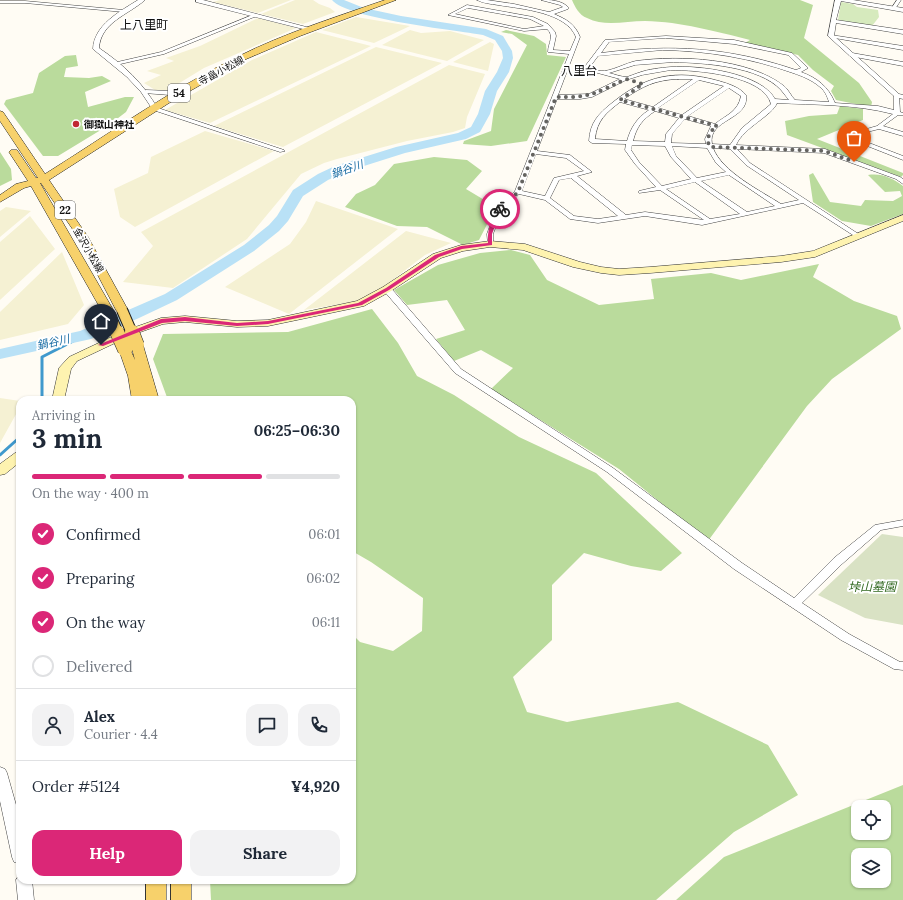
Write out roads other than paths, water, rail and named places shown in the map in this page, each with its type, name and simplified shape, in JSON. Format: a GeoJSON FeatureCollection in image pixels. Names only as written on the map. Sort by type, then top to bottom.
{"type":"FeatureCollection","features":[{"type":"Feature","properties":{"kind":"main road","name":"寺畠小松線"},"geometry":{"type":"LineString","coordinates":[[154,106],[170,92],[235,57],[376,3],[392,0]]}},
{"type":"Feature","properties":{"kind":"main road","name":"寺畠小松線"},"geometry":{"type":"LineString","coordinates":[[38,178],[154,106],[241,59],[308,28]]}},
{"type":"Feature","properties":{"kind":"main road","name":"金沢小松線"},"geometry":{"type":"LineString","coordinates":[[0,114],[38,178],[110,313],[131,347],[150,396]]}},
{"type":"Feature","properties":{"kind":"main road","name":"金沢小松線"},"geometry":{"type":"LineString","coordinates":[[0,130],[83,237],[122,310],[131,347],[134,376],[138,396]]}},
{"type":"Feature","properties":{"kind":"main road","name":"54"},"geometry":{"type":"LineString","coordinates":[[0,199],[20,186],[38,178]]}},
{"type":"Feature","properties":{"kind":"main road"},"geometry":{"type":"LineString","coordinates":[[59,396],[65,368],[73,360],[88,351],[128,333],[161,321],[185,319],[237,324],[268,323],[360,304],[388,289],[437,256],[461,248],[490,244],[525,247],[577,265],[619,272],[781,260],[815,254],[903,218]]}},
{"type":"Feature","properties":{"kind":"main road"},"geometry":{"type":"LineString","coordinates":[[0,471],[16,459]]}},
{"type":"Feature","properties":{"kind":"main road"},"geometry":{"type":"LineString","coordinates":[[156,884],[156,900]]}},
{"type":"Feature","properties":{"kind":"main road"},"geometry":{"type":"LineString","coordinates":[[181,884],[182,900]]}},
{"type":"Feature","properties":{"kind":"street"},"geometry":{"type":"LineString","coordinates":[[142,0],[124,11],[100,32],[95,41],[96,49],[116,63],[146,92],[154,106],[282,150]]}},
{"type":"Feature","properties":{"kind":"street"},"geometry":{"type":"LineString","coordinates":[[198,0],[308,28]]}},
{"type":"Feature","properties":{"kind":"street"},"geometry":{"type":"LineString","coordinates":[[479,0],[548,14],[570,24],[576,31],[578,37],[518,192],[498,212],[490,234],[490,244]]}},
{"type":"Feature","properties":{"kind":"street"},"geometry":{"type":"LineString","coordinates":[[488,10],[499,4],[518,0]]}},
{"type":"Feature","properties":{"kind":"street"},"geometry":{"type":"LineString","coordinates":[[543,0],[562,4],[566,8],[548,14]]}},
{"type":"Feature","properties":{"kind":"street"},"geometry":{"type":"LineString","coordinates":[[831,36],[838,0]]}},
{"type":"Feature","properties":{"kind":"street"},"geometry":{"type":"LineString","coordinates":[[843,0],[903,10]]}},
{"type":"Feature","properties":{"kind":"street"},"geometry":{"type":"LineString","coordinates":[[893,8],[899,0]]}},
{"type":"Feature","properties":{"kind":"street"},"geometry":{"type":"LineString","coordinates":[[0,2],[26,1],[124,11]]}},
{"type":"Feature","properties":{"kind":"street"},"geometry":{"type":"LineString","coordinates":[[548,27],[524,30],[450,15],[467,6],[531,18],[548,27],[553,32],[554,36],[550,50],[572,53]]}},
{"type":"Feature","properties":{"kind":"street"},"geometry":{"type":"LineString","coordinates":[[116,63],[162,53],[257,15]]}},
{"type":"Feature","properties":{"kind":"street"},"geometry":{"type":"LineString","coordinates":[[833,21],[903,32]]}},
{"type":"Feature","properties":{"kind":"street"},"geometry":{"type":"LineString","coordinates":[[831,36],[903,48]]}},
{"type":"Feature","properties":{"kind":"street"},"geometry":{"type":"LineString","coordinates":[[831,36],[900,97],[900,113]]}},
{"type":"Feature","properties":{"kind":"street"},"geometry":{"type":"LineString","coordinates":[[658,37],[670,60]]}},
{"type":"Feature","properties":{"kind":"street"},"geometry":{"type":"LineString","coordinates":[[643,84],[586,69],[607,41],[658,37],[709,39],[790,54],[805,68],[795,72]]}},
{"type":"Feature","properties":{"kind":"street"},"geometry":{"type":"LineString","coordinates":[[596,55],[639,49],[664,48],[710,50],[748,57],[795,72],[816,81],[826,89],[833,104]]}},
{"type":"Feature","properties":{"kind":"street"},"geometry":{"type":"LineString","coordinates":[[713,81],[762,48]]}},
{"type":"Feature","properties":{"kind":"street"},"geometry":{"type":"LineString","coordinates":[[852,55],[903,64]]}},
{"type":"Feature","properties":{"kind":"street"},"geometry":{"type":"LineString","coordinates":[[603,73],[634,63],[670,60],[693,61],[734,67],[774,81],[784,87],[793,102]]}},
{"type":"Feature","properties":{"kind":"street"},"geometry":{"type":"LineString","coordinates":[[556,97],[587,96],[626,79],[655,70],[682,68],[702,69],[724,74],[758,85],[768,93],[774,101]]}},
{"type":"Feature","properties":{"kind":"street"},"geometry":{"type":"LineString","coordinates":[[780,206],[730,173],[713,156],[710,147],[708,143],[708,136],[717,126],[739,110],[743,105],[744,96],[740,90],[713,81],[682,77],[652,80],[643,84],[620,100],[600,118],[594,126],[592,141],[629,144],[710,147],[732,147],[825,151],[898,178],[903,182]]}},
{"type":"Feature","properties":{"kind":"street"},"geometry":{"type":"LineString","coordinates":[[698,79],[654,109],[632,129],[628,150],[632,157],[661,188],[709,221]]}},
{"type":"Feature","properties":{"kind":"street"},"geometry":{"type":"LineString","coordinates":[[728,86],[684,117],[669,132],[667,137],[668,145],[677,162],[696,181],[745,214]]}},
{"type":"Feature","properties":{"kind":"street"},"geometry":{"type":"LineString","coordinates":[[146,92],[170,92]]}},
{"type":"Feature","properties":{"kind":"street"},"geometry":{"type":"LineString","coordinates":[[620,100],[717,126]]}},
{"type":"Feature","properties":{"kind":"street"},"geometry":{"type":"LineString","coordinates":[[774,101],[878,108],[900,113]]}},
{"type":"Feature","properties":{"kind":"street"},"geometry":{"type":"LineString","coordinates":[[732,147],[737,136],[765,114],[774,104],[774,101]]}},
{"type":"Feature","properties":{"kind":"street"},"geometry":{"type":"LineString","coordinates":[[900,113],[879,127],[845,136],[903,158]]}},
{"type":"Feature","properties":{"kind":"street"},"geometry":{"type":"LineString","coordinates":[[879,127],[903,134]]}},
{"type":"Feature","properties":{"kind":"street"},"geometry":{"type":"LineString","coordinates":[[732,147],[748,164],[858,236]]}},
{"type":"Feature","properties":{"kind":"street"},"geometry":{"type":"LineString","coordinates":[[534,152],[568,156],[589,172],[556,180],[547,198]]}},
{"type":"Feature","properties":{"kind":"street"},"geometry":{"type":"LineString","coordinates":[[642,192],[730,173]]}},
{"type":"Feature","properties":{"kind":"street"},"geometry":{"type":"LineString","coordinates":[[572,176],[624,217]]}},
{"type":"Feature","properties":{"kind":"street"},"geometry":{"type":"LineString","coordinates":[[518,192],[547,198],[572,218],[598,221],[645,214],[702,223],[803,201]]}},
{"type":"Feature","properties":{"kind":"street"},"geometry":{"type":"LineString","coordinates":[[388,289],[458,371],[610,470],[738,566],[846,637],[898,666],[903,666]]}},
{"type":"Feature","properties":{"kind":"street"},"geometry":{"type":"LineString","coordinates":[[794,603],[838,561],[878,528],[903,523]]}},
{"type":"Feature","properties":{"kind":"street"},"geometry":{"type":"LineString","coordinates":[[0,774],[16,838]]}},
{"type":"Feature","properties":{"kind":"street"},"geometry":{"type":"LineString","coordinates":[[24,884],[26,900]]}},
{"type":"Feature","properties":{"kind":"waterway","name":"鍋谷川"},"geometry":{"type":"LineString","coordinates":[[0,354],[85,335],[171,297],[249,248],[274,228],[283,218],[298,193],[323,177],[340,169],[401,150],[462,136],[476,129],[484,114],[491,91],[503,72],[508,58],[507,51],[499,38],[486,32],[380,15],[346,5],[337,0]]}},
{"type":"Feature","properties":{"kind":"waterway"},"geometry":{"type":"LineString","coordinates":[[42,396],[42,357],[85,335]]}},
{"type":"Feature","properties":{"kind":"waterway"},"geometry":{"type":"LineString","coordinates":[[0,455],[16,441]]}},
{"type":"Feature","properties":{"kind":"place","name":"御獄山神社"},"geometry":{"type":"Point","coordinates":[76,124]}},
{"type":"Feature","properties":{"kind":"district","name":"上八里町"},"geometry":{"type":"Point","coordinates":[144,25]}},
{"type":"Feature","properties":{"kind":"district","name":"八里台"},"geometry":{"type":"Point","coordinates":[579,71]}},
{"type":"Feature","properties":{"kind":"park label","name":"垰山墓園"},"geometry":{"type":"Point","coordinates":[872,587]}}]}
